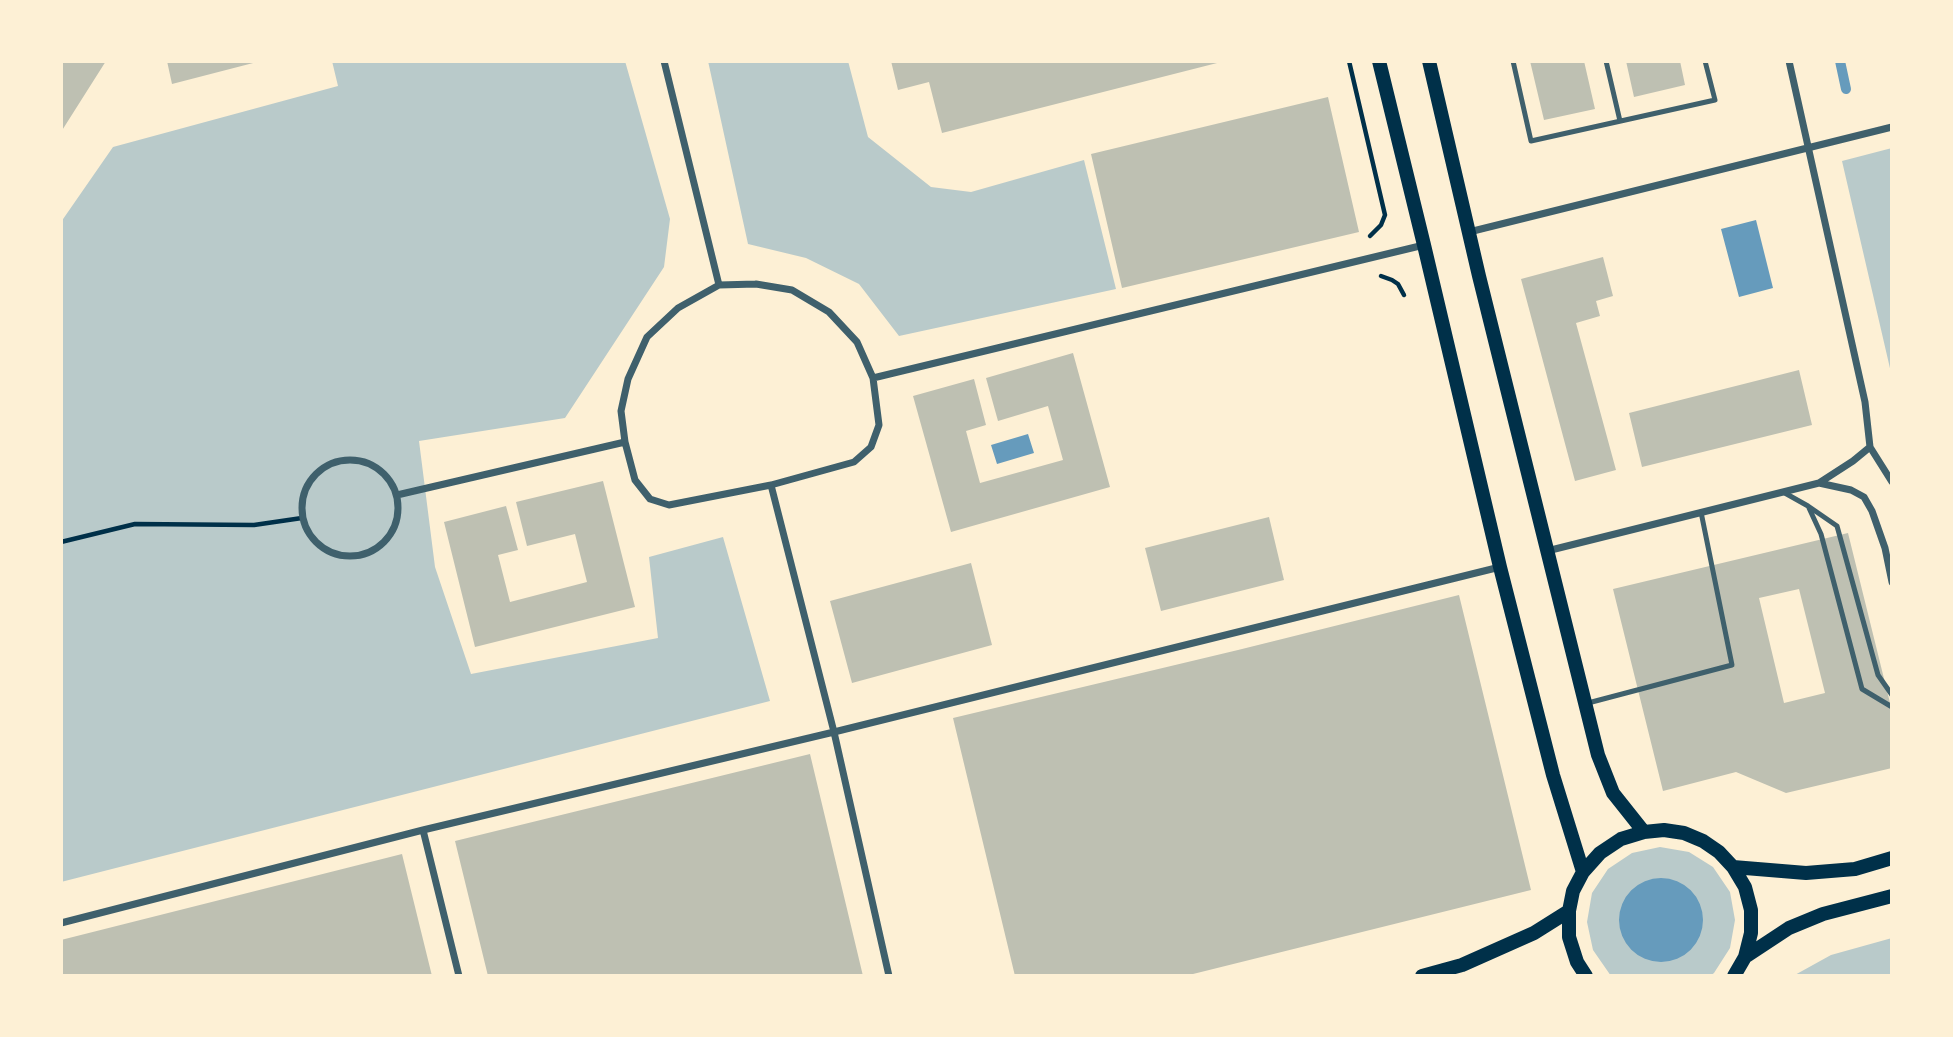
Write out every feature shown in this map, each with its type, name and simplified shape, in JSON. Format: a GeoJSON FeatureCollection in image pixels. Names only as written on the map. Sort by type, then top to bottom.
{"type":"FeatureCollection","features":[{"type":"Feature","properties":{"kind":"main road"},"geometry":{"type":"LineString","coordinates":[[1379,61],[1500,567],[1553,775],[1583,872]]}},
{"type":"Feature","properties":{"kind":"main road"},"geometry":{"type":"LineString","coordinates":[[1429,61],[1598,755],[1614,793],[1644,832]]}},
{"type":"Feature","properties":{"kind":"main road"},"geometry":{"type":"LineString","coordinates":[[1586,976],[1577,962],[1569,937],[1569,911],[1573,891],[1583,872],[1600,853],[1621,839],[1644,832],[1664,830],[1703,841],[1719,852],[1733,867],[1745,887],[1751,910],[1751,933],[1745,957],[1734,976]]}},
{"type":"Feature","properties":{"kind":"main road"},"geometry":{"type":"LineString","coordinates":[[1733,867],[1806,873],[1855,869],[1892,858]]}},
{"type":"Feature","properties":{"kind":"main road"},"geometry":{"type":"LineString","coordinates":[[1745,957],[1788,928],[1823,914],[1892,895]]}},
{"type":"Feature","properties":{"kind":"main road"},"geometry":{"type":"LineString","coordinates":[[1422,976],[1462,965],[1534,933],[1569,911]]}},
{"type":"Feature","properties":{"kind":"street"},"geometry":{"type":"LineString","coordinates":[[664,61],[719,285]]}},
{"type":"Feature","properties":{"kind":"street"},"geometry":{"type":"LineString","coordinates":[[1789,61],[1865,402],[1870,447],[1892,482]]}},
{"type":"Feature","properties":{"kind":"street"},"geometry":{"type":"LineString","coordinates":[[1469,232],[1892,127]]}},
{"type":"Feature","properties":{"kind":"street"},"geometry":{"type":"LineString","coordinates":[[873,378],[1424,245]]}},
{"type":"Feature","properties":{"kind":"street"},"geometry":{"type":"LineString","coordinates":[[756,284],[792,290],[829,312],[857,342],[873,378],[879,425],[871,447],[854,462],[771,485],[669,505],[650,499],[635,480],[625,442],[621,411],[628,379],[648,337],[678,308],[719,285],[756,284]]}},
{"type":"Feature","properties":{"kind":"street"},"geometry":{"type":"LineString","coordinates":[[397,495],[625,442]]}},
{"type":"Feature","properties":{"kind":"street"},"geometry":{"type":"LineString","coordinates":[[1547,551],[1819,483],[1870,447]]}},
{"type":"Feature","properties":{"kind":"street"},"geometry":{"type":"LineString","coordinates":[[364,461],[379,469],[390,480],[397,495],[395,526],[387,540],[375,550],[360,556],[345,557],[330,553],[307,533],[302,518],[301,501],[307,485],[317,472],[331,463],[364,461]]}},
{"type":"Feature","properties":{"kind":"street"},"geometry":{"type":"LineString","coordinates":[[1819,483],[1851,490],[1864,497],[1885,548],[1892,582]]}},
{"type":"Feature","properties":{"kind":"street"},"geometry":{"type":"LineString","coordinates":[[771,485],[834,732],[889,976]]}},
{"type":"Feature","properties":{"kind":"street"},"geometry":{"type":"LineString","coordinates":[[61,923],[423,830],[834,732],[1500,567]]}},
{"type":"Feature","properties":{"kind":"street"},"geometry":{"type":"LineString","coordinates":[[423,830],[459,976]]}},
{"type":"Feature","properties":{"kind":"lane"},"geometry":{"type":"LineString","coordinates":[[1513,61],[1531,141],[1715,100],[1706,61]]}},
{"type":"Feature","properties":{"kind":"lane"},"geometry":{"type":"LineString","coordinates":[[1606,61],[1620,121]]}},
{"type":"Feature","properties":{"kind":"lane"},"geometry":{"type":"LineString","coordinates":[[1783,492],[1837,526],[1878,675],[1892,695]]}},
{"type":"Feature","properties":{"kind":"lane"},"geometry":{"type":"LineString","coordinates":[[1808,506],[1821,534],[1861,689],[1892,707]]}},
{"type":"Feature","properties":{"kind":"lane"},"geometry":{"type":"LineString","coordinates":[[1585,704],[1732,665],[1701,512]]}},
{"type":"Feature","properties":{"kind":"path"},"geometry":{"type":"LineString","coordinates":[[1349,61],[1385,215],[1381,225],[1371,236],[1347,242],[1356,277],[1378,274],[1392,280],[1404,295]]}},
{"type":"Feature","properties":{"kind":"path"},"geometry":{"type":"LineString","coordinates":[[61,542],[135,524],[254,524],[302,518]]}},
{"type":"Feature","properties":{"kind":"shaded area"},"geometry":{"type":"Polygon","coordinates":[[[332,61],[625,61],[670,219],[664,267],[565,418],[419,441],[435,567],[471,674],[658,638],[649,557],[723,537],[770,701],[61,882],[61,222],[113,147],[338,86],[332,61]]]}},
{"type":"Feature","properties":{"kind":"shaded area"},"geometry":{"type":"Polygon","coordinates":[[[708,61],[848,61],[868,137],[931,187],[971,192],[1084,160],[1116,289],[899,336],[859,284],[806,258],[748,244],[708,61]]]}},
{"type":"Feature","properties":{"kind":"shaded area"},"geometry":{"type":"Polygon","coordinates":[[[1892,148],[1892,377],[1842,161],[1892,148]]]}},
{"type":"Feature","properties":{"kind":"shaded area"},"geometry":{"type":"Polygon","coordinates":[[[1660,847],[1689,852],[1713,867],[1730,892],[1735,920],[1730,948],[1710,976],[1611,976],[1593,950],[1587,922],[1592,893],[1608,869],[1632,853],[1660,847]]]}},
{"type":"Feature","properties":{"kind":"shaded area"},"geometry":{"type":"Polygon","coordinates":[[[1892,938],[1892,976],[1793,976],[1831,955],[1892,938]]]}},
{"type":"Feature","properties":{"kind":"water"},"geometry":{"type":"Polygon","coordinates":[[[1756,220],[1773,288],[1739,297],[1721,229],[1756,220]]]}},
{"type":"Feature","properties":{"kind":"water"},"geometry":{"type":"Polygon","coordinates":[[[1028,434],[1034,453],[997,464],[991,445],[1028,434]]]}},
{"type":"Feature","properties":{"kind":"water"},"geometry":{"type":"Polygon","coordinates":[[[1661,878],[1677,881],[1691,890],[1700,904],[1703,920],[1700,936],[1691,950],[1677,959],[1661,962],[1645,959],[1631,950],[1622,936],[1619,920],[1622,904],[1631,890],[1645,881],[1661,878]]]}},
{"type":"Feature","properties":{"kind":"building"},"geometry":{"type":"Polygon","coordinates":[[[61,61],[106,61],[61,132],[61,61]]]}},
{"type":"Feature","properties":{"kind":"building"},"geometry":{"type":"Polygon","coordinates":[[[167,61],[257,61],[257,62],[172,84],[167,61]]]}},
{"type":"Feature","properties":{"kind":"building"},"geometry":{"type":"Polygon","coordinates":[[[891,61],[1221,62],[942,133],[929,82],[898,90],[891,61]]]}},
{"type":"Feature","properties":{"kind":"building"},"geometry":{"type":"Polygon","coordinates":[[[1530,61],[1584,61],[1595,109],[1544,120],[1530,61]]]}},
{"type":"Feature","properties":{"kind":"building"},"geometry":{"type":"Polygon","coordinates":[[[1626,61],[1680,61],[1685,85],[1634,97],[1626,61]]]}},
{"type":"Feature","properties":{"kind":"building"},"geometry":{"type":"Polygon","coordinates":[[[1328,97],[1359,232],[1122,288],[1091,154],[1328,97]]]}},
{"type":"Feature","properties":{"kind":"building"},"geometry":{"type":"Polygon","coordinates":[[[1603,257],[1613,296],[1596,301],[1600,316],[1576,323],[1616,470],[1575,481],[1521,279],[1603,257]]]}},
{"type":"Feature","properties":{"kind":"building"},"geometry":{"type":"Polygon","coordinates":[[[1073,353],[1110,487],[951,532],[913,396],[974,379],[986,425],[966,431],[980,483],[1063,460],[1048,406],[998,421],[986,378],[1073,353]]]}},
{"type":"Feature","properties":{"kind":"building"},"geometry":{"type":"Polygon","coordinates":[[[1799,370],[1812,425],[1642,467],[1629,413],[1799,370]]]}},
{"type":"Feature","properties":{"kind":"building"},"geometry":{"type":"Polygon","coordinates":[[[603,481],[635,607],[475,647],[444,522],[506,506],[518,550],[498,555],[510,602],[587,582],[575,534],[527,546],[516,502],[603,481]]]}},
{"type":"Feature","properties":{"kind":"building"},"geometry":{"type":"Polygon","coordinates":[[[1269,517],[1284,580],[1161,611],[1145,548],[1269,517]]]}},
{"type":"Feature","properties":{"kind":"building"},"geometry":{"type":"Polygon","coordinates":[[[1848,533],[1892,711],[1892,768],[1786,793],[1736,772],[1663,791],[1613,589],[1848,533]],[[1799,589],[1759,598],[1784,703],[1825,693],[1799,589]]]}},
{"type":"Feature","properties":{"kind":"building"},"geometry":{"type":"Polygon","coordinates":[[[971,563],[992,645],[852,683],[830,601],[971,563]]]}},
{"type":"Feature","properties":{"kind":"building"},"geometry":{"type":"Polygon","coordinates":[[[1459,595],[1531,890],[1185,976],[1015,976],[953,718],[1459,595]]]}},
{"type":"Feature","properties":{"kind":"building"},"geometry":{"type":"Polygon","coordinates":[[[810,754],[863,976],[488,976],[455,841],[810,754]]]}},
{"type":"Feature","properties":{"kind":"building"},"geometry":{"type":"Polygon","coordinates":[[[402,854],[432,976],[61,976],[61,940],[402,854]]]}},
{"type":"Feature","properties":{"kind":"waterway"},"geometry":{"type":"LineString","coordinates":[[1840,61],[1846,89]]}}]}
